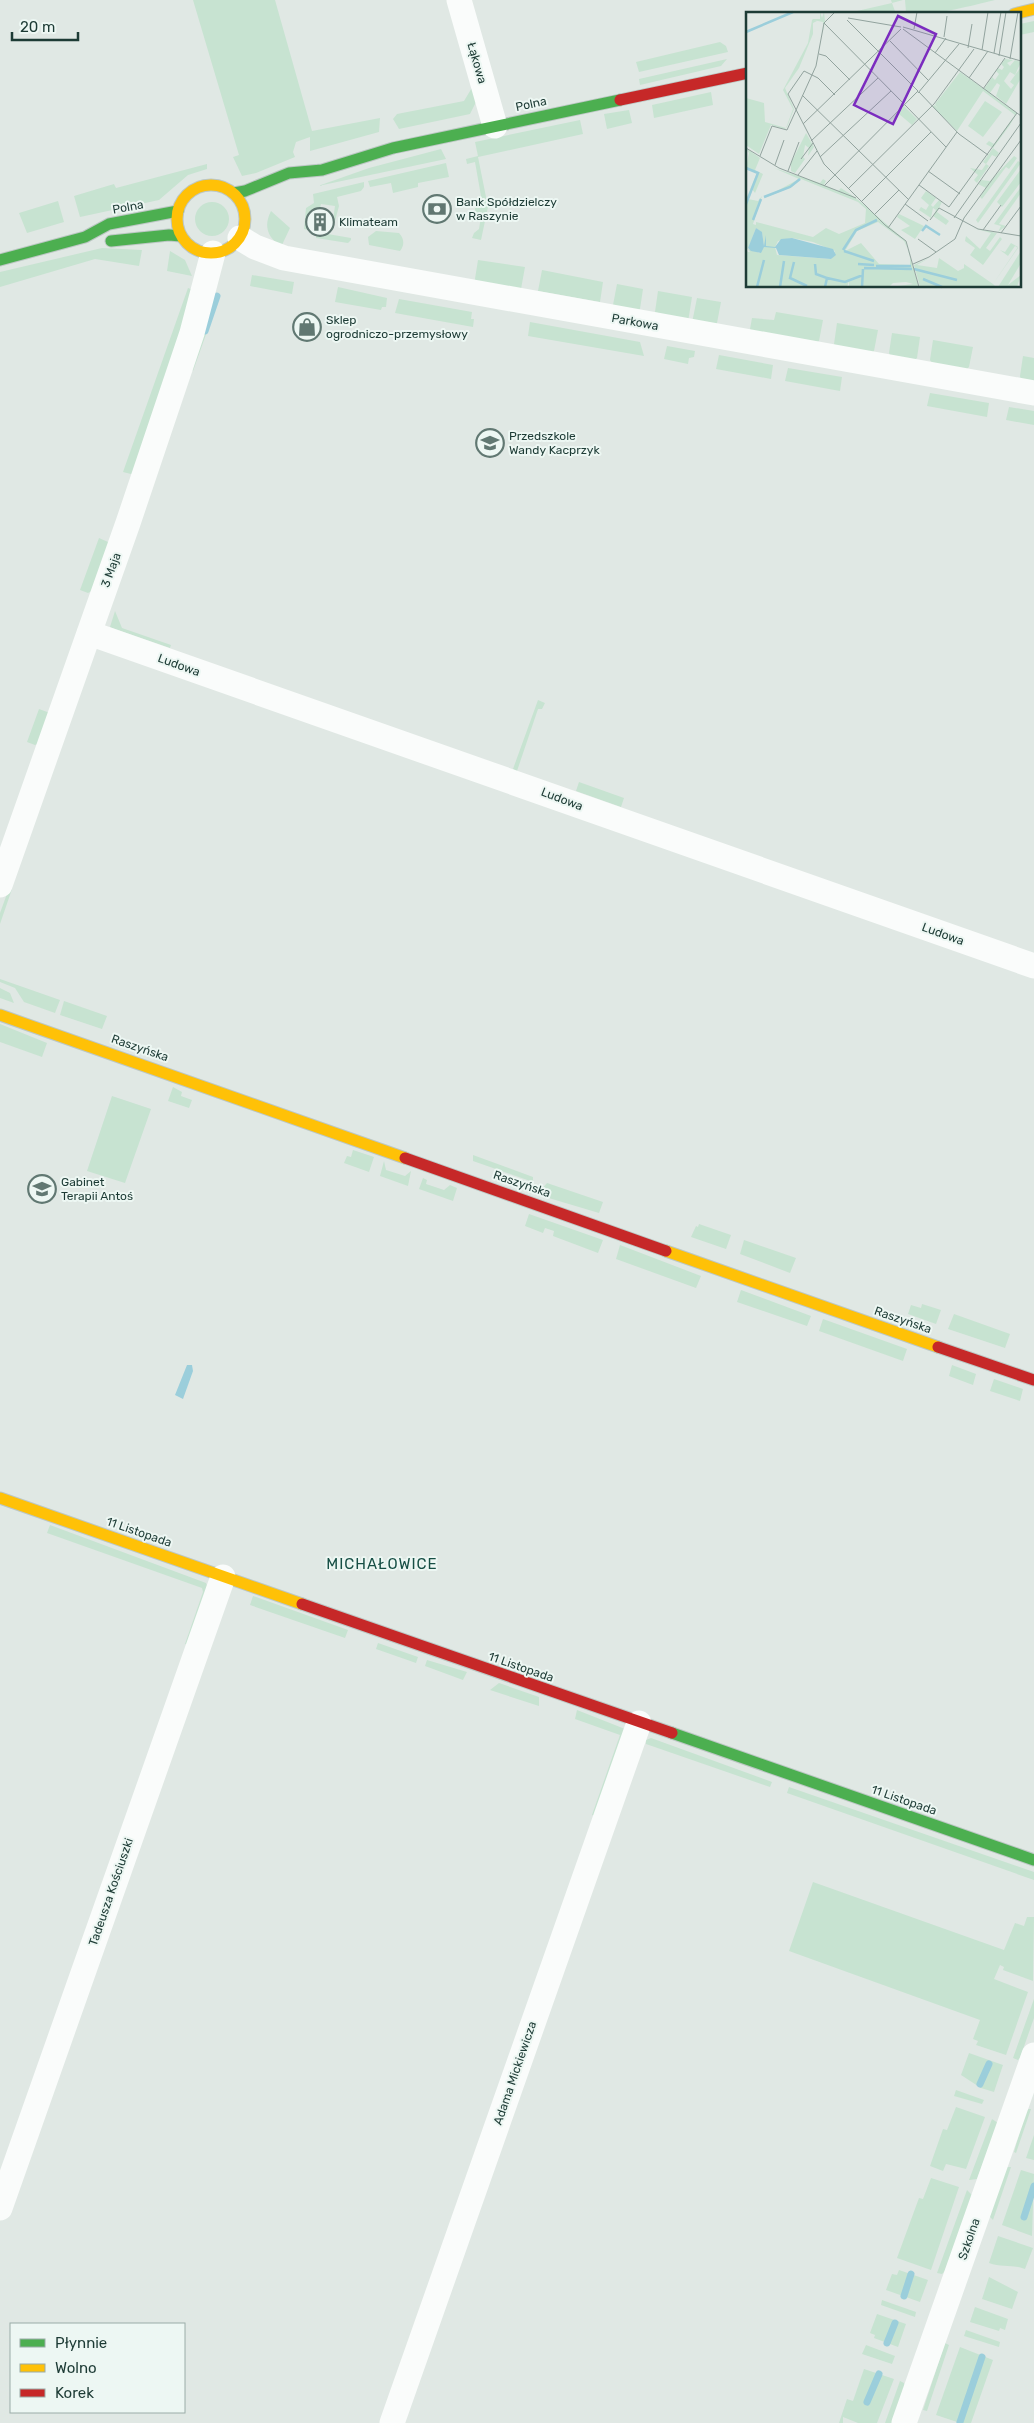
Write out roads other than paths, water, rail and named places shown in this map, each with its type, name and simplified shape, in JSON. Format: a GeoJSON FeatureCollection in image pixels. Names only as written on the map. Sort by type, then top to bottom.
{"type":"FeatureCollection","features":[{"type":"Feature","properties":{"kind":"street","name":"Łąkowa"},"geometry":{"type":"LineString","coordinates":[[458,0],[495,126]]}},
{"type":"Feature","properties":{"kind":"street","name":"Polna"},"geometry":{"type":"LineString","coordinates":[[234,193],[245,191],[289,173],[322,170],[393,148],[746,73]]}},
{"type":"Feature","properties":{"kind":"street","name":"Polna"},"geometry":{"type":"LineString","coordinates":[[302,184],[322,170]]}},
{"type":"Feature","properties":{"kind":"street"},"geometry":{"type":"LineString","coordinates":[[243,228],[240,200],[234,193],[220,186],[202,186],[187,195],[178,210],[177,223],[181,236],[194,249],[213,253],[228,249],[243,228],[255,210]]}},
{"type":"Feature","properties":{"kind":"street","name":"Polna"},"geometry":{"type":"LineString","coordinates":[[0,260],[85,237],[109,224],[178,210]]}},
{"type":"Feature","properties":{"kind":"street","name":"Parkowa"},"geometry":{"type":"LineString","coordinates":[[243,228],[255,247],[284,258],[1034,393]]}},
{"type":"Feature","properties":{"kind":"street","name":"Polna"},"geometry":{"type":"LineString","coordinates":[[85,237],[110,241],[169,235],[181,236]]}},
{"type":"Feature","properties":{"kind":"street","name":"3 Maja"},"geometry":{"type":"LineString","coordinates":[[0,885],[192,333],[213,253]]}},
{"type":"Feature","properties":{"kind":"street","name":"Ludowa"},"geometry":{"type":"LineString","coordinates":[[89,633],[1034,966]]}},
{"type":"Feature","properties":{"kind":"street","name":"Raszyńska"},"geometry":{"type":"LineString","coordinates":[[0,1015],[642,1241],[813,1304],[1034,1380]]}},
{"type":"Feature","properties":{"kind":"street","name":"11 Listopada"},"geometry":{"type":"LineString","coordinates":[[0,1498],[1034,1860]]}},
{"type":"Feature","properties":{"kind":"street","name":"Tadeusza Kościuszki"},"geometry":{"type":"LineString","coordinates":[[0,2208],[223,1576]]}},
{"type":"Feature","properties":{"kind":"street","name":"Adama Mickiewicza"},"geometry":{"type":"LineString","coordinates":[[392,2423],[639,1723]]}},
{"type":"Feature","properties":{"kind":"street","name":"Szkolna"},"geometry":{"type":"LineString","coordinates":[[904,2423],[1034,2055]]}},
{"type":"Feature","properties":{"kind":"water"},"geometry":{"type":"Polygon","coordinates":[[[187,1365],[192,1365],[193,1371],[183,1399],[175,1395],[187,1365]]]}},
{"type":"Feature","properties":{"kind":"waterway"},"geometry":{"type":"LineString","coordinates":[[205,331],[217,296]]}},
{"type":"Feature","properties":{"kind":"waterway"},"geometry":{"type":"LineString","coordinates":[[980,2084],[989,2064]]}},
{"type":"Feature","properties":{"kind":"waterway"},"geometry":{"type":"LineString","coordinates":[[1024,2217],[1034,2186]]}},
{"type":"Feature","properties":{"kind":"waterway"},"geometry":{"type":"LineString","coordinates":[[904,2296],[911,2274]]}},
{"type":"Feature","properties":{"kind":"waterway"},"geometry":{"type":"LineString","coordinates":[[887,2343],[895,2323]]}},
{"type":"Feature","properties":{"kind":"waterway"},"geometry":{"type":"LineString","coordinates":[[960,2422],[982,2357]]}},
{"type":"Feature","properties":{"kind":"waterway"},"geometry":{"type":"LineString","coordinates":[[867,2402],[879,2374]]}},
{"type":"Feature","properties":{"kind":"place","name":"Bank Spółdzielczy w Raszynie"},"geometry":{"type":"Point","coordinates":[437,209]}},
{"type":"Feature","properties":{"kind":"place","name":"Klimateam"},"geometry":{"type":"Point","coordinates":[320,222]}},
{"type":"Feature","properties":{"kind":"place","name":"Sklep ogrodniczo-przemysłowy"},"geometry":{"type":"Point","coordinates":[307,327]}},
{"type":"Feature","properties":{"kind":"place","name":"Przedszkole Wandy Kacprzyk"},"geometry":{"type":"Point","coordinates":[490,443]}},
{"type":"Feature","properties":{"kind":"place","name":"Gabinet Terapii Antoś"},"geometry":{"type":"Point","coordinates":[42,1189]}},
{"type":"Feature","properties":{"kind":"district","name":"MICHAŁOWICE"},"geometry":{"type":"Point","coordinates":[382,1564]}}]}
